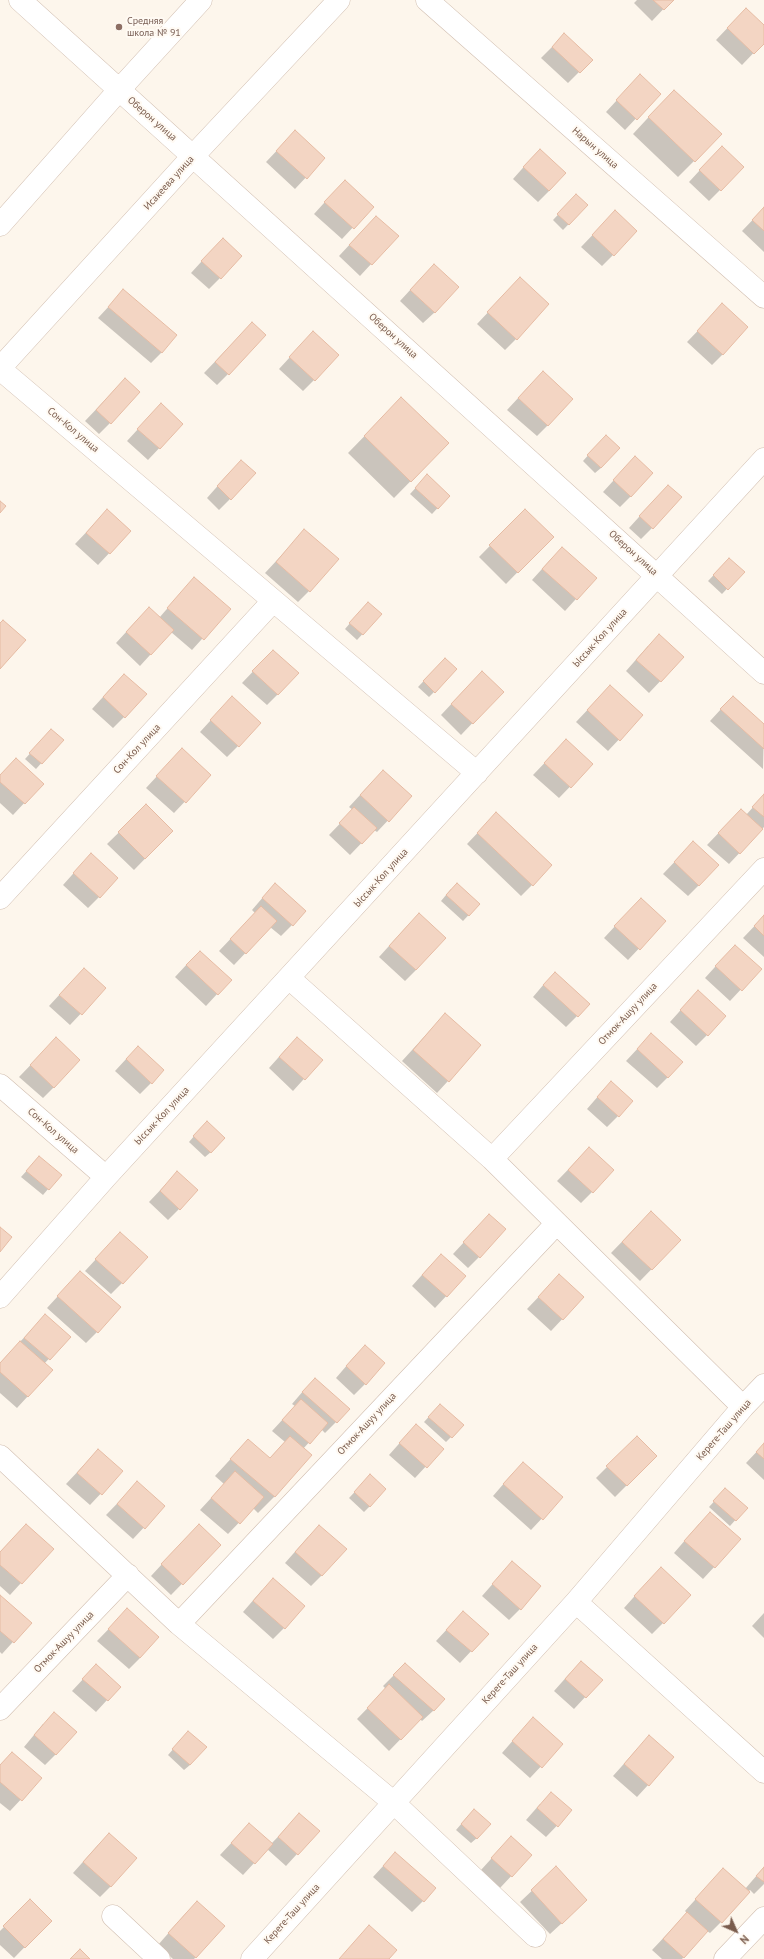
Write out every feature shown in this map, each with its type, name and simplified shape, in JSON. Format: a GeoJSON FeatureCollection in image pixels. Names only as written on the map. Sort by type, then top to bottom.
{"type":"FeatureCollection","features":[{"type":"Feature","properties":{"kind":"street","name":"Оберон улица"},"geometry":{"type":"LineString","coordinates":[[20,0],[119,90],[194,155],[764,673]]}},
{"type":"Feature","properties":{"kind":"street"},"geometry":{"type":"LineString","coordinates":[[0,226],[119,90],[201,0]]}},
{"type":"Feature","properties":{"kind":"street","name":"Исакеева улица"},"geometry":{"type":"LineString","coordinates":[[0,368],[194,155],[340,0]]}},
{"type":"Feature","properties":{"kind":"street","name":"Нарын улица"},"geometry":{"type":"LineString","coordinates":[[426,0],[764,297]]}},
{"type":"Feature","properties":{"kind":"street","name":"Сон-Кол улица"},"geometry":{"type":"LineString","coordinates":[[0,368],[477,773]]}},
{"type":"Feature","properties":{"kind":"street","name":"Ыссык-Кол улица"},"geometry":{"type":"LineString","coordinates":[[0,1297],[106,1177],[764,459]]}},
{"type":"Feature","properties":{"kind":"street","name":"Сон-Кол улица"},"geometry":{"type":"LineString","coordinates":[[0,898],[273,600]]}},
{"type":"Feature","properties":{"kind":"street","name":"Отмок-Ашуу улица"},"geometry":{"type":"LineString","coordinates":[[492,1159],[764,869]]}},
{"type":"Feature","properties":{"kind":"street"},"geometry":{"type":"LineString","coordinates":[[289,978],[492,1159],[743,1408]]}},
{"type":"Feature","properties":{"kind":"street","name":"Сон-Кол улица"},"geometry":{"type":"LineString","coordinates":[[0,1084],[106,1177]]}},
{"type":"Feature","properties":{"kind":"street","name":"Отмок-Ашуу улица"},"geometry":{"type":"LineString","coordinates":[[179,1624],[556,1224]]}},
{"type":"Feature","properties":{"kind":"street","name":"Кереге-Таш улица"},"geometry":{"type":"LineString","coordinates":[[252,1959],[576,1602],[764,1385]]}},
{"type":"Feature","properties":{"kind":"street"},"geometry":{"type":"LineString","coordinates":[[0,1456],[179,1624],[393,1802],[535,1936]]}},
{"type":"Feature","properties":{"kind":"street","name":"Отмок-Ашуу улица"},"geometry":{"type":"LineString","coordinates":[[0,1708],[128,1575]]}},
{"type":"Feature","properties":{"kind":"street"},"geometry":{"type":"LineString","coordinates":[[576,1602],[764,1772]]}},
{"type":"Feature","properties":{"kind":"street"},"geometry":{"type":"LineString","coordinates":[[113,1916],[159,1959]]}},
{"type":"Feature","properties":{"kind":"street"},"geometry":{"type":"LineString","coordinates":[[725,1959],[764,1918]]}},
{"type":"Feature","properties":{"kind":"building"},"geometry":{"type":"Polygon","coordinates":[[[653,0],[674,0],[664,10],[653,0]]]}},
{"type":"Feature","properties":{"kind":"building"},"geometry":{"type":"Polygon","coordinates":[[[746,8],[764,25],[764,44],[754,54],[727,28],[746,8]]]}},
{"type":"Feature","properties":{"kind":"building"},"geometry":{"type":"Polygon","coordinates":[[[564,33],[593,60],[580,73],[552,47],[564,33]]]}},
{"type":"Feature","properties":{"kind":"building"},"geometry":{"type":"Polygon","coordinates":[[[640,74],[661,94],[637,120],[616,100],[640,74]]]}},
{"type":"Feature","properties":{"kind":"building"},"geometry":{"type":"Polygon","coordinates":[[[674,90],[722,134],[695,162],[648,117],[674,90]]]}},
{"type":"Feature","properties":{"kind":"building"},"geometry":{"type":"Polygon","coordinates":[[[295,130],[325,158],[307,179],[276,151],[295,130]]]}},
{"type":"Feature","properties":{"kind":"building"},"geometry":{"type":"Polygon","coordinates":[[[722,146],[744,167],[721,191],[699,170],[722,146]]]}},
{"type":"Feature","properties":{"kind":"building"},"geometry":{"type":"Polygon","coordinates":[[[540,149],[566,173],[549,191],[523,167],[540,149]]]}},
{"type":"Feature","properties":{"kind":"building"},"geometry":{"type":"Polygon","coordinates":[[[345,180],[374,207],[354,229],[324,202],[345,180]]]}},
{"type":"Feature","properties":{"kind":"building"},"geometry":{"type":"Polygon","coordinates":[[[576,194],[588,205],[569,225],[557,214],[576,194]]]}},
{"type":"Feature","properties":{"kind":"building"},"geometry":{"type":"Polygon","coordinates":[[[764,207],[764,231],[752,220],[764,207]]]}},
{"type":"Feature","properties":{"kind":"building"},"geometry":{"type":"Polygon","coordinates":[[[615,210],[637,231],[614,256],[592,235],[615,210]]]}},
{"type":"Feature","properties":{"kind":"building"},"geometry":{"type":"Polygon","coordinates":[[[376,216],[399,236],[372,265],[349,245],[376,216]]]}},
{"type":"Feature","properties":{"kind":"building"},"geometry":{"type":"Polygon","coordinates":[[[223,238],[242,256],[221,279],[201,261],[223,238]]]}},
{"type":"Feature","properties":{"kind":"building"},"geometry":{"type":"Polygon","coordinates":[[[434,264],[459,287],[435,313],[410,290],[434,264]]]}},
{"type":"Feature","properties":{"kind":"building"},"geometry":{"type":"Polygon","coordinates":[[[520,277],[549,304],[517,340],[487,312],[520,277]]]}},
{"type":"Feature","properties":{"kind":"building"},"geometry":{"type":"Polygon","coordinates":[[[123,289],[177,335],[162,353],[108,307],[123,289]]]}},
{"type":"Feature","properties":{"kind":"building"},"geometry":{"type":"Polygon","coordinates":[[[722,303],[748,327],[723,355],[697,331],[722,303]]]}},
{"type":"Feature","properties":{"kind":"building"},"geometry":{"type":"Polygon","coordinates":[[[252,322],[266,335],[229,375],[215,362],[252,322]]]}},
{"type":"Feature","properties":{"kind":"building"},"geometry":{"type":"Polygon","coordinates":[[[313,331],[339,355],[315,381],[289,357],[313,331]]]}},
{"type":"Feature","properties":{"kind":"building"},"geometry":{"type":"Polygon","coordinates":[[[543,371],[573,399],[548,426],[518,398],[543,371]]]}},
{"type":"Feature","properties":{"kind":"building"},"geometry":{"type":"Polygon","coordinates":[[[125,378],[140,392],[111,424],[96,410],[125,378]]]}},
{"type":"Feature","properties":{"kind":"building"},"geometry":{"type":"Polygon","coordinates":[[[401,397],[449,443],[411,482],[364,436],[401,397]]]}},
{"type":"Feature","properties":{"kind":"building"},"geometry":{"type":"Polygon","coordinates":[[[161,403],[183,424],[160,449],[137,429],[161,403]]]}},
{"type":"Feature","properties":{"kind":"building"},"geometry":{"type":"Polygon","coordinates":[[[606,435],[620,448],[601,468],[587,455],[606,435]]]}},
{"type":"Feature","properties":{"kind":"building"},"geometry":{"type":"Polygon","coordinates":[[[635,456],[653,473],[631,497],[613,480],[635,456]]]}},
{"type":"Feature","properties":{"kind":"building"},"geometry":{"type":"Polygon","coordinates":[[[241,460],[256,473],[231,500],[217,486],[241,460]]]}},
{"type":"Feature","properties":{"kind":"building"},"geometry":{"type":"Polygon","coordinates":[[[427,474],[450,496],[438,509],[415,488],[427,474]]]}},
{"type":"Feature","properties":{"kind":"building"},"geometry":{"type":"Polygon","coordinates":[[[668,485],[682,497],[653,529],[639,516],[668,485]]]}},
{"type":"Feature","properties":{"kind":"building"},"geometry":{"type":"Polygon","coordinates":[[[0,501],[6,506],[0,513],[0,501]]]}},
{"type":"Feature","properties":{"kind":"building"},"geometry":{"type":"Polygon","coordinates":[[[107,509],[131,531],[110,554],[86,533],[107,509]]]}},
{"type":"Feature","properties":{"kind":"building"},"geometry":{"type":"Polygon","coordinates":[[[525,509],[554,537],[518,573],[489,545],[525,509]]]}},
{"type":"Feature","properties":{"kind":"building"},"geometry":{"type":"Polygon","coordinates":[[[304,529],[339,559],[310,592],[276,562],[304,529]]]}},
{"type":"Feature","properties":{"kind":"building"},"geometry":{"type":"Polygon","coordinates":[[[562,547],[597,578],[577,600],[542,569],[562,547]]]}},
{"type":"Feature","properties":{"kind":"building"},"geometry":{"type":"Polygon","coordinates":[[[729,558],[745,572],[728,590],[713,575],[729,558]]]}},
{"type":"Feature","properties":{"kind":"building"},"geometry":{"type":"Polygon","coordinates":[[[194,577],[231,609],[204,640],[167,608],[194,577]]]}},
{"type":"Feature","properties":{"kind":"building"},"geometry":{"type":"Polygon","coordinates":[[[368,602],[382,614],[363,635],[349,623],[368,602]]]}},
{"type":"Feature","properties":{"kind":"building"},"geometry":{"type":"Polygon","coordinates":[[[149,607],[174,630],[151,655],[126,632],[149,607]]]}},
{"type":"Feature","properties":{"kind":"building"},"geometry":{"type":"Polygon","coordinates":[[[3,620],[26,640],[0,669],[0,623],[3,620]]]}},
{"type":"Feature","properties":{"kind":"building"},"geometry":{"type":"Polygon","coordinates":[[[659,634],[684,657],[661,682],[636,660],[659,634]]]}},
{"type":"Feature","properties":{"kind":"building"},"geometry":{"type":"Polygon","coordinates":[[[273,650],[299,673],[278,695],[252,671],[273,650]]]}},
{"type":"Feature","properties":{"kind":"building"},"geometry":{"type":"Polygon","coordinates":[[[445,658],[457,669],[435,693],[423,681],[445,658]]]}},
{"type":"Feature","properties":{"kind":"building"},"geometry":{"type":"Polygon","coordinates":[[[482,671],[504,692],[473,724],[451,704],[482,671]]]}},
{"type":"Feature","properties":{"kind":"building"},"geometry":{"type":"Polygon","coordinates":[[[124,674],[147,694],[125,718],[103,697],[124,674]]]}},
{"type":"Feature","properties":{"kind":"building"},"geometry":{"type":"Polygon","coordinates":[[[610,685],[643,715],[620,741],[587,710],[610,685]]]}},
{"type":"Feature","properties":{"kind":"building"},"geometry":{"type":"Polygon","coordinates":[[[232,696],[261,723],[239,747],[210,720],[232,696]]]}},
{"type":"Feature","properties":{"kind":"building"},"geometry":{"type":"Polygon","coordinates":[[[733,696],[764,724],[764,749],[720,709],[733,696]]]}},
{"type":"Feature","properties":{"kind":"building"},"geometry":{"type":"Polygon","coordinates":[[[51,729],[64,740],[42,764],[29,753],[51,729]]]}},
{"type":"Feature","properties":{"kind":"building"},"geometry":{"type":"Polygon","coordinates":[[[566,739],[593,764],[571,788],[544,763],[566,739]]]}},
{"type":"Feature","properties":{"kind":"building"},"geometry":{"type":"Polygon","coordinates":[[[182,748],[211,775],[186,803],[156,776],[182,748]]]}},
{"type":"Feature","properties":{"kind":"building"},"geometry":{"type":"Polygon","coordinates":[[[16,758],[44,784],[25,804],[0,782],[0,775],[16,758]]]}},
{"type":"Feature","properties":{"kind":"building"},"geometry":{"type":"Polygon","coordinates":[[[383,770],[412,796],[389,822],[360,795],[383,770]]]}},
{"type":"Feature","properties":{"kind":"building"},"geometry":{"type":"Polygon","coordinates":[[[764,794],[764,817],[752,807],[764,794]]]}},
{"type":"Feature","properties":{"kind":"building"},"geometry":{"type":"Polygon","coordinates":[[[146,804],[173,831],[145,859],[118,832],[146,804]]]}},
{"type":"Feature","properties":{"kind":"building"},"geometry":{"type":"Polygon","coordinates":[[[354,807],[377,828],[362,844],[339,823],[354,807]]]}},
{"type":"Feature","properties":{"kind":"building"},"geometry":{"type":"Polygon","coordinates":[[[741,809],[763,829],[740,854],[718,833],[741,809]]]}},
{"type":"Feature","properties":{"kind":"building"},"geometry":{"type":"Polygon","coordinates":[[[496,812],[552,865],[533,886],[477,833],[496,812]]]}},
{"type":"Feature","properties":{"kind":"building"},"geometry":{"type":"Polygon","coordinates":[[[693,841],[719,865],[699,886],[674,862],[693,841]]]}},
{"type":"Feature","properties":{"kind":"building"},"geometry":{"type":"Polygon","coordinates":[[[91,853],[118,878],[100,898],[73,873],[91,853]]]}},
{"type":"Feature","properties":{"kind":"building"},"geometry":{"type":"Polygon","coordinates":[[[275,883],[306,911],[293,926],[262,898],[275,883]]]}},
{"type":"Feature","properties":{"kind":"building"},"geometry":{"type":"Polygon","coordinates":[[[457,883],[480,904],[469,916],[446,895],[457,883]]]}},
{"type":"Feature","properties":{"kind":"building"},"geometry":{"type":"Polygon","coordinates":[[[641,898],[666,921],[640,950],[614,926],[641,898]]]}},
{"type":"Feature","properties":{"kind":"building"},"geometry":{"type":"Polygon","coordinates":[[[261,906],[277,921],[246,954],[230,939],[261,906]]]}},
{"type":"Feature","properties":{"kind":"building"},"geometry":{"type":"Polygon","coordinates":[[[419,913],[446,938],[416,970],[389,946],[419,913]]]}},
{"type":"Feature","properties":{"kind":"building"},"geometry":{"type":"Polygon","coordinates":[[[764,915],[764,936],[754,926],[764,915]]]}},
{"type":"Feature","properties":{"kind":"building"},"geometry":{"type":"Polygon","coordinates":[[[735,945],[762,969],[742,991],[715,966],[735,945]]]}},
{"type":"Feature","properties":{"kind":"building"},"geometry":{"type":"Polygon","coordinates":[[[200,951],[232,980],[218,995],[186,965],[200,951]]]}},
{"type":"Feature","properties":{"kind":"building"},"geometry":{"type":"Polygon","coordinates":[[[84,968],[106,988],[82,1015],[59,995],[84,968]]]}},
{"type":"Feature","properties":{"kind":"building"},"geometry":{"type":"Polygon","coordinates":[[[555,972],[590,1004],[578,1017],[543,985],[555,972]]]}},
{"type":"Feature","properties":{"kind":"building"},"geometry":{"type":"Polygon","coordinates":[[[698,990],[726,1016],[708,1036],[680,1010],[698,990]]]}},
{"type":"Feature","properties":{"kind":"building"},"geometry":{"type":"Polygon","coordinates":[[[445,1013],[481,1045],[449,1082],[413,1050],[445,1013]]]}},
{"type":"Feature","properties":{"kind":"building"},"geometry":{"type":"Polygon","coordinates":[[[651,1033],[683,1062],[668,1078],[637,1049],[651,1033]]]}},
{"type":"Feature","properties":{"kind":"building"},"geometry":{"type":"Polygon","coordinates":[[[56,1037],[80,1060],[54,1088],[30,1065],[56,1037]]]}},
{"type":"Feature","properties":{"kind":"building"},"geometry":{"type":"Polygon","coordinates":[[[297,1037],[323,1060],[305,1080],[279,1057],[297,1037]]]}},
{"type":"Feature","properties":{"kind":"building"},"geometry":{"type":"Polygon","coordinates":[[[138,1046],[164,1070],[152,1084],[126,1059],[138,1046]]]}},
{"type":"Feature","properties":{"kind":"building"},"geometry":{"type":"Polygon","coordinates":[[[611,1081],[633,1101],[619,1117],[597,1097],[611,1081]]]}},
{"type":"Feature","properties":{"kind":"building"},"geometry":{"type":"Polygon","coordinates":[[[207,1121],[225,1138],[211,1153],[193,1136],[207,1121]]]}},
{"type":"Feature","properties":{"kind":"building"},"geometry":{"type":"Polygon","coordinates":[[[589,1147],[614,1170],[593,1193],[568,1170],[589,1147]]]}},
{"type":"Feature","properties":{"kind":"building"},"geometry":{"type":"Polygon","coordinates":[[[39,1156],[62,1175],[49,1190],[26,1171],[39,1156]]]}},
{"type":"Feature","properties":{"kind":"building"},"geometry":{"type":"Polygon","coordinates":[[[177,1171],[198,1190],[180,1210],[160,1191],[177,1171]]]}},
{"type":"Feature","properties":{"kind":"building"},"geometry":{"type":"Polygon","coordinates":[[[651,1211],[681,1240],[652,1270],[622,1242],[651,1211]]]}},
{"type":"Feature","properties":{"kind":"building"},"geometry":{"type":"Polygon","coordinates":[[[489,1214],[506,1229],[480,1258],[463,1242],[489,1214]]]}},
{"type":"Feature","properties":{"kind":"building"},"geometry":{"type":"Polygon","coordinates":[[[0,1227],[12,1237],[0,1252],[0,1227]]]}},
{"type":"Feature","properties":{"kind":"building"},"geometry":{"type":"Polygon","coordinates":[[[120,1232],[148,1257],[123,1284],[95,1259],[120,1232]]]}},
{"type":"Feature","properties":{"kind":"building"},"geometry":{"type":"Polygon","coordinates":[[[441,1254],[466,1276],[447,1297],[422,1275],[441,1254]]]}},
{"type":"Feature","properties":{"kind":"building"},"geometry":{"type":"Polygon","coordinates":[[[80,1271],[121,1307],[98,1333],[57,1296],[80,1271]]]}},
{"type":"Feature","properties":{"kind":"building"},"geometry":{"type":"Polygon","coordinates":[[[559,1274],[584,1297],[563,1320],[538,1297],[559,1274]]]}},
{"type":"Feature","properties":{"kind":"building"},"geometry":{"type":"Polygon","coordinates":[[[45,1314],[71,1337],[50,1360],[24,1338],[45,1314]]]}},
{"type":"Feature","properties":{"kind":"building"},"geometry":{"type":"Polygon","coordinates":[[[20,1341],[53,1370],[28,1397],[0,1372],[0,1363],[20,1341]]]}},
{"type":"Feature","properties":{"kind":"building"},"geometry":{"type":"Polygon","coordinates":[[[365,1345],[385,1363],[366,1385],[346,1366],[365,1345]]]}},
{"type":"Feature","properties":{"kind":"building"},"geometry":{"type":"Polygon","coordinates":[[[315,1378],[350,1409],[337,1423],[302,1392],[315,1378]]]}},
{"type":"Feature","properties":{"kind":"building"},"geometry":{"type":"Polygon","coordinates":[[[301,1399],[328,1423],[310,1444],[282,1420],[301,1399]]]}},
{"type":"Feature","properties":{"kind":"building"},"geometry":{"type":"Polygon","coordinates":[[[440,1404],[464,1425],[452,1438],[428,1417],[440,1404]]]}},
{"type":"Feature","properties":{"kind":"building"},"geometry":{"type":"Polygon","coordinates":[[[416,1424],[444,1449],[427,1468],[399,1443],[416,1424]]]}},
{"type":"Feature","properties":{"kind":"building"},"geometry":{"type":"Polygon","coordinates":[[[290,1436],[312,1455],[275,1497],[230,1459],[248,1439],[270,1458],[290,1436]]]}},
{"type":"Feature","properties":{"kind":"building"},"geometry":{"type":"Polygon","coordinates":[[[637,1436],[657,1456],[627,1486],[606,1466],[637,1436]]]}},
{"type":"Feature","properties":{"kind":"building"},"geometry":{"type":"Polygon","coordinates":[[[764,1443],[764,1459],[756,1452],[764,1443]]]}},
{"type":"Feature","properties":{"kind":"building"},"geometry":{"type":"Polygon","coordinates":[[[98,1449],[123,1471],[102,1495],[77,1473],[98,1449]]]}},
{"type":"Feature","properties":{"kind":"building"},"geometry":{"type":"Polygon","coordinates":[[[523,1462],[563,1497],[543,1520],[503,1484],[523,1462]]]}},
{"type":"Feature","properties":{"kind":"building"},"geometry":{"type":"Polygon","coordinates":[[[235,1471],[264,1497],[240,1524],[211,1498],[235,1471]]]}},
{"type":"Feature","properties":{"kind":"building"},"geometry":{"type":"Polygon","coordinates":[[[370,1474],[386,1489],[370,1507],[354,1492],[370,1474]]]}},
{"type":"Feature","properties":{"kind":"building"},"geometry":{"type":"Polygon","coordinates":[[[137,1481],[165,1506],[145,1529],[117,1504],[137,1481]]]}},
{"type":"Feature","properties":{"kind":"building"},"geometry":{"type":"Polygon","coordinates":[[[725,1488],[748,1508],[736,1521],[713,1501],[725,1488]]]}},
{"type":"Feature","properties":{"kind":"building"},"geometry":{"type":"Polygon","coordinates":[[[710,1512],[741,1539],[715,1568],[684,1541],[710,1512]]]}},
{"type":"Feature","properties":{"kind":"building"},"geometry":{"type":"Polygon","coordinates":[[[26,1524],[54,1549],[22,1584],[0,1565],[0,1552],[26,1524]]]}},
{"type":"Feature","properties":{"kind":"building"},"geometry":{"type":"Polygon","coordinates":[[[199,1524],[221,1545],[183,1585],[161,1564],[199,1524]]]}},
{"type":"Feature","properties":{"kind":"building"},"geometry":{"type":"Polygon","coordinates":[[[319,1525],[347,1549],[322,1576],[295,1552],[319,1525]]]}},
{"type":"Feature","properties":{"kind":"building"},"geometry":{"type":"Polygon","coordinates":[[[512,1561],[541,1586],[521,1610],[492,1584],[512,1561]]]}},
{"type":"Feature","properties":{"kind":"building"},"geometry":{"type":"Polygon","coordinates":[[[661,1567],[691,1595],[664,1624],[634,1596],[661,1567]]]}},
{"type":"Feature","properties":{"kind":"building"},"geometry":{"type":"Polygon","coordinates":[[[273,1578],[305,1606],[285,1629],[253,1601],[273,1578]]]}},
{"type":"Feature","properties":{"kind":"building"},"geometry":{"type":"Polygon","coordinates":[[[0,1595],[32,1623],[14,1643],[0,1631],[0,1595]]]}},
{"type":"Feature","properties":{"kind":"building"},"geometry":{"type":"Polygon","coordinates":[[[127,1608],[159,1637],[140,1658],[108,1629],[127,1608]]]}},
{"type":"Feature","properties":{"kind":"building"},"geometry":{"type":"Polygon","coordinates":[[[463,1611],[489,1634],[472,1652],[446,1630],[463,1611]]]}},
{"type":"Feature","properties":{"kind":"building"},"geometry":{"type":"Polygon","coordinates":[[[581,1661],[603,1680],[586,1698],[565,1679],[581,1661]]]}},
{"type":"Feature","properties":{"kind":"building"},"geometry":{"type":"Polygon","coordinates":[[[405,1663],[445,1699],[434,1711],[393,1675],[405,1663]]]}},
{"type":"Feature","properties":{"kind":"building"},"geometry":{"type":"Polygon","coordinates":[[[96,1664],[121,1687],[108,1701],[82,1679],[96,1664]]]}},
{"type":"Feature","properties":{"kind":"building"},"geometry":{"type":"Polygon","coordinates":[[[389,1684],[423,1717],[401,1740],[367,1708],[389,1684]]]}},
{"type":"Feature","properties":{"kind":"building"},"geometry":{"type":"Polygon","coordinates":[[[54,1712],[77,1732],[56,1755],[34,1735],[54,1712]]]}},
{"type":"Feature","properties":{"kind":"building"},"geometry":{"type":"Polygon","coordinates":[[[533,1717],[563,1744],[542,1768],[512,1741],[533,1717]]]}},
{"type":"Feature","properties":{"kind":"building"},"geometry":{"type":"Polygon","coordinates":[[[188,1731],[207,1747],[190,1765],[172,1749],[188,1731]]]}},
{"type":"Feature","properties":{"kind":"building"},"geometry":{"type":"Polygon","coordinates":[[[649,1735],[674,1757],[649,1786],[624,1764],[649,1735]]]}},
{"type":"Feature","properties":{"kind":"building"},"geometry":{"type":"Polygon","coordinates":[[[12,1752],[42,1778],[22,1801],[0,1782],[0,1765],[12,1752]]]}},
{"type":"Feature","properties":{"kind":"building"},"geometry":{"type":"Polygon","coordinates":[[[551,1792],[572,1810],[558,1827],[537,1808],[551,1792]]]}},
{"type":"Feature","properties":{"kind":"building"},"geometry":{"type":"Polygon","coordinates":[[[474,1809],[491,1824],[477,1839],[461,1824],[474,1809]]]}},
{"type":"Feature","properties":{"kind":"building"},"geometry":{"type":"Polygon","coordinates":[[[299,1813],[320,1831],[298,1855],[278,1837],[299,1813]]]}},
{"type":"Feature","properties":{"kind":"building"},"geometry":{"type":"Polygon","coordinates":[[[249,1823],[273,1844],[255,1864],[231,1843],[249,1823]]]}},
{"type":"Feature","properties":{"kind":"building"},"geometry":{"type":"Polygon","coordinates":[[[109,1833],[137,1858],[111,1887],[83,1862],[109,1833]]]}},
{"type":"Feature","properties":{"kind":"building"},"geometry":{"type":"Polygon","coordinates":[[[511,1836],[532,1855],[512,1877],[491,1858],[511,1836]]]}},
{"type":"Feature","properties":{"kind":"building"},"geometry":{"type":"Polygon","coordinates":[[[395,1852],[436,1888],[424,1902],[383,1866],[395,1852]]]}},
{"type":"Feature","properties":{"kind":"building"},"geometry":{"type":"Polygon","coordinates":[[[556,1866],[587,1900],[562,1924],[531,1890],[556,1866]]]}},
{"type":"Feature","properties":{"kind":"building"},"geometry":{"type":"Polygon","coordinates":[[[764,1867],[764,1882],[756,1876],[764,1867]]]}},
{"type":"Feature","properties":{"kind":"building"},"geometry":{"type":"Polygon","coordinates":[[[723,1868],[750,1892],[722,1923],[695,1899],[723,1868]]]}},
{"type":"Feature","properties":{"kind":"building"},"geometry":{"type":"Polygon","coordinates":[[[30,1899],[52,1921],[25,1948],[3,1926],[30,1899]]]}},
{"type":"Feature","properties":{"kind":"building"},"geometry":{"type":"Polygon","coordinates":[[[197,1901],[225,1926],[196,1958],[168,1933],[197,1901]]]}},
{"type":"Feature","properties":{"kind":"building"},"geometry":{"type":"Polygon","coordinates":[[[687,1912],[708,1931],[684,1958],[663,1939],[687,1912]]]}},
{"type":"Feature","properties":{"kind":"building"},"geometry":{"type":"Polygon","coordinates":[[[369,1925],[397,1950],[389,1959],[339,1959],[369,1925]]]}},
{"type":"Feature","properties":{"kind":"building"},"geometry":{"type":"Polygon","coordinates":[[[80,1949],[90,1959],[70,1959],[80,1949]]]}},
{"type":"Feature","properties":{"kind":"place","name":"Средняя школа № 91"},"geometry":{"type":"Point","coordinates":[119,27]}}]}
